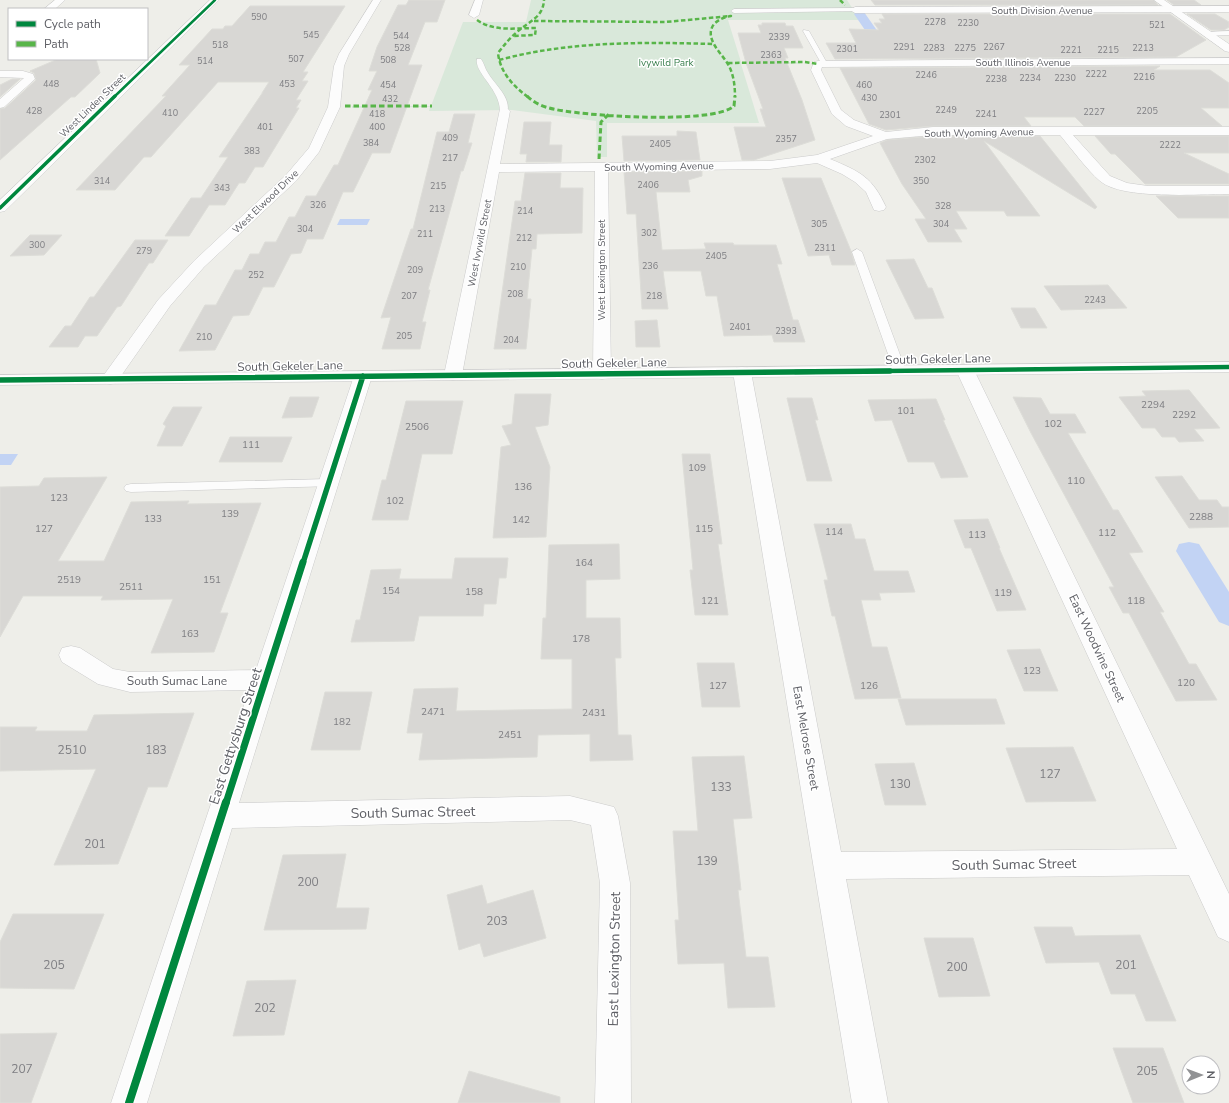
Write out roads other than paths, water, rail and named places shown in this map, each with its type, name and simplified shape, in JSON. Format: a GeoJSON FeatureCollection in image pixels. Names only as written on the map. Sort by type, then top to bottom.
{"type":"FeatureCollection","features":[{"type":"Feature","properties":{"kind":"street"},"geometry":{"type":"LineString","coordinates":[[50,8],[61,0]]}},
{"type":"Feature","properties":{"kind":"street","name":"West Linden Street"},"geometry":{"type":"LineString","coordinates":[[0,208],[215,0]]}},
{"type":"Feature","properties":{"kind":"street","name":"West Elwood Drive"},"geometry":{"type":"LineString","coordinates":[[110,379],[164,303],[198,264],[291,178],[315,149],[334,106],[339,66],[344,54],[377,0]]}},
{"type":"Feature","properties":{"kind":"street"},"geometry":{"type":"LineString","coordinates":[[474,15],[479,0]]}},
{"type":"Feature","properties":{"kind":"street"},"geometry":{"type":"LineString","coordinates":[[1158,0],[1229,49]]}},
{"type":"Feature","properties":{"kind":"street","name":"South Division Avenue"},"geometry":{"type":"LineString","coordinates":[[855,10],[1229,9]]}},
{"type":"Feature","properties":{"kind":"street","name":"South Illinois Avenue"},"geometry":{"type":"LineString","coordinates":[[821,64],[1229,61]]}},
{"type":"Feature","properties":{"kind":"street"},"geometry":{"type":"LineString","coordinates":[[821,64],[816,70],[836,112],[850,123],[885,136]]}},
{"type":"Feature","properties":{"kind":"street"},"geometry":{"type":"LineString","coordinates":[[0,74],[23,74],[29,76],[30,79],[0,105]]}},
{"type":"Feature","properties":{"kind":"street","name":"West Ivywild Street"},"geometry":{"type":"LineString","coordinates":[[453,375],[504,111]]}},
{"type":"Feature","properties":{"kind":"street","name":"South Wyoming Avenue"},"geometry":{"type":"LineString","coordinates":[[493,168],[770,165],[819,159],[885,136],[933,131],[1229,131]]}},
{"type":"Feature","properties":{"kind":"street"},"geometry":{"type":"LineString","coordinates":[[1063,131],[1105,179],[1124,187],[1148,190],[1229,190]]}},
{"type":"Feature","properties":{"kind":"street"},"geometry":{"type":"LineString","coordinates":[[819,159],[860,179],[871,190],[879,207]]}},
{"type":"Feature","properties":{"kind":"street","name":"West Lexington Street"},"geometry":{"type":"LineString","coordinates":[[601,167],[602,374]]}},
{"type":"Feature","properties":{"kind":"street","name":"South Gekeler Lane"},"geometry":{"type":"LineString","coordinates":[[0,380],[1229,367]]}},
{"type":"Feature","properties":{"kind":"street","name":"East Woodvine Street"},"geometry":{"type":"LineString","coordinates":[[965,370],[1229,927]]}},
{"type":"Feature","properties":{"kind":"street","name":"East Melrose Street"},"geometry":{"type":"LineString","coordinates":[[742,372],[870,1103]]}},
{"type":"Feature","properties":{"kind":"street","name":"East Gettysburg Street"},"geometry":{"type":"LineString","coordinates":[[129,1103],[363,376]]}},
{"type":"Feature","properties":{"kind":"street","name":"South Sumac Lane"},"geometry":{"type":"LineString","coordinates":[[71,655],[107,677],[130,682],[265,680]]}},
{"type":"Feature","properties":{"kind":"street","name":"South Sumac Street"},"geometry":{"type":"LineString","coordinates":[[222,816],[570,808],[604,816]]}},
{"type":"Feature","properties":{"kind":"street","name":"East Lexington Street"},"geometry":{"type":"LineString","coordinates":[[604,816],[615,882],[613,1103]]}},
{"type":"Feature","properties":{"kind":"street","name":"South Sumac Street"},"geometry":{"type":"LineString","coordinates":[[829,866],[1198,862]]}},
{"type":"Feature","properties":{"kind":"lane"},"geometry":{"type":"LineString","coordinates":[[734,11],[855,10]]}},
{"type":"Feature","properties":{"kind":"lane"},"geometry":{"type":"LineString","coordinates":[[806,30],[821,64]]}},
{"type":"Feature","properties":{"kind":"lane"},"geometry":{"type":"LineString","coordinates":[[1207,34],[1229,34]]}},
{"type":"Feature","properties":{"kind":"lane"},"geometry":{"type":"LineString","coordinates":[[479,60],[487,78],[503,99],[504,111]]}},
{"type":"Feature","properties":{"kind":"lane"},"geometry":{"type":"LineString","coordinates":[[858,252],[900,371]]}},
{"type":"Feature","properties":{"kind":"lane"},"geometry":{"type":"LineString","coordinates":[[131,488],[329,483]]}},
{"type":"Feature","properties":{"kind":"water"},"geometry":{"type":"Polygon","coordinates":[[[340,219],[370,219],[367,225],[337,225],[340,219]]]}},
{"type":"Feature","properties":{"kind":"water"},"geometry":{"type":"Polygon","coordinates":[[[0,454],[18,454],[11,465],[0,465],[0,454]]]}},
{"type":"Feature","properties":{"kind":"waterway"},"geometry":{"type":"LineString","coordinates":[[860,14],[886,52]]}},
{"type":"Feature","properties":{"kind":"waterway"},"geometry":{"type":"LineString","coordinates":[[1189,551],[1229,615]]}},
{"type":"Feature","properties":{"kind":"park label","name":"Ivywild Park"},"geometry":{"type":"Point","coordinates":[666,62]}}]}
